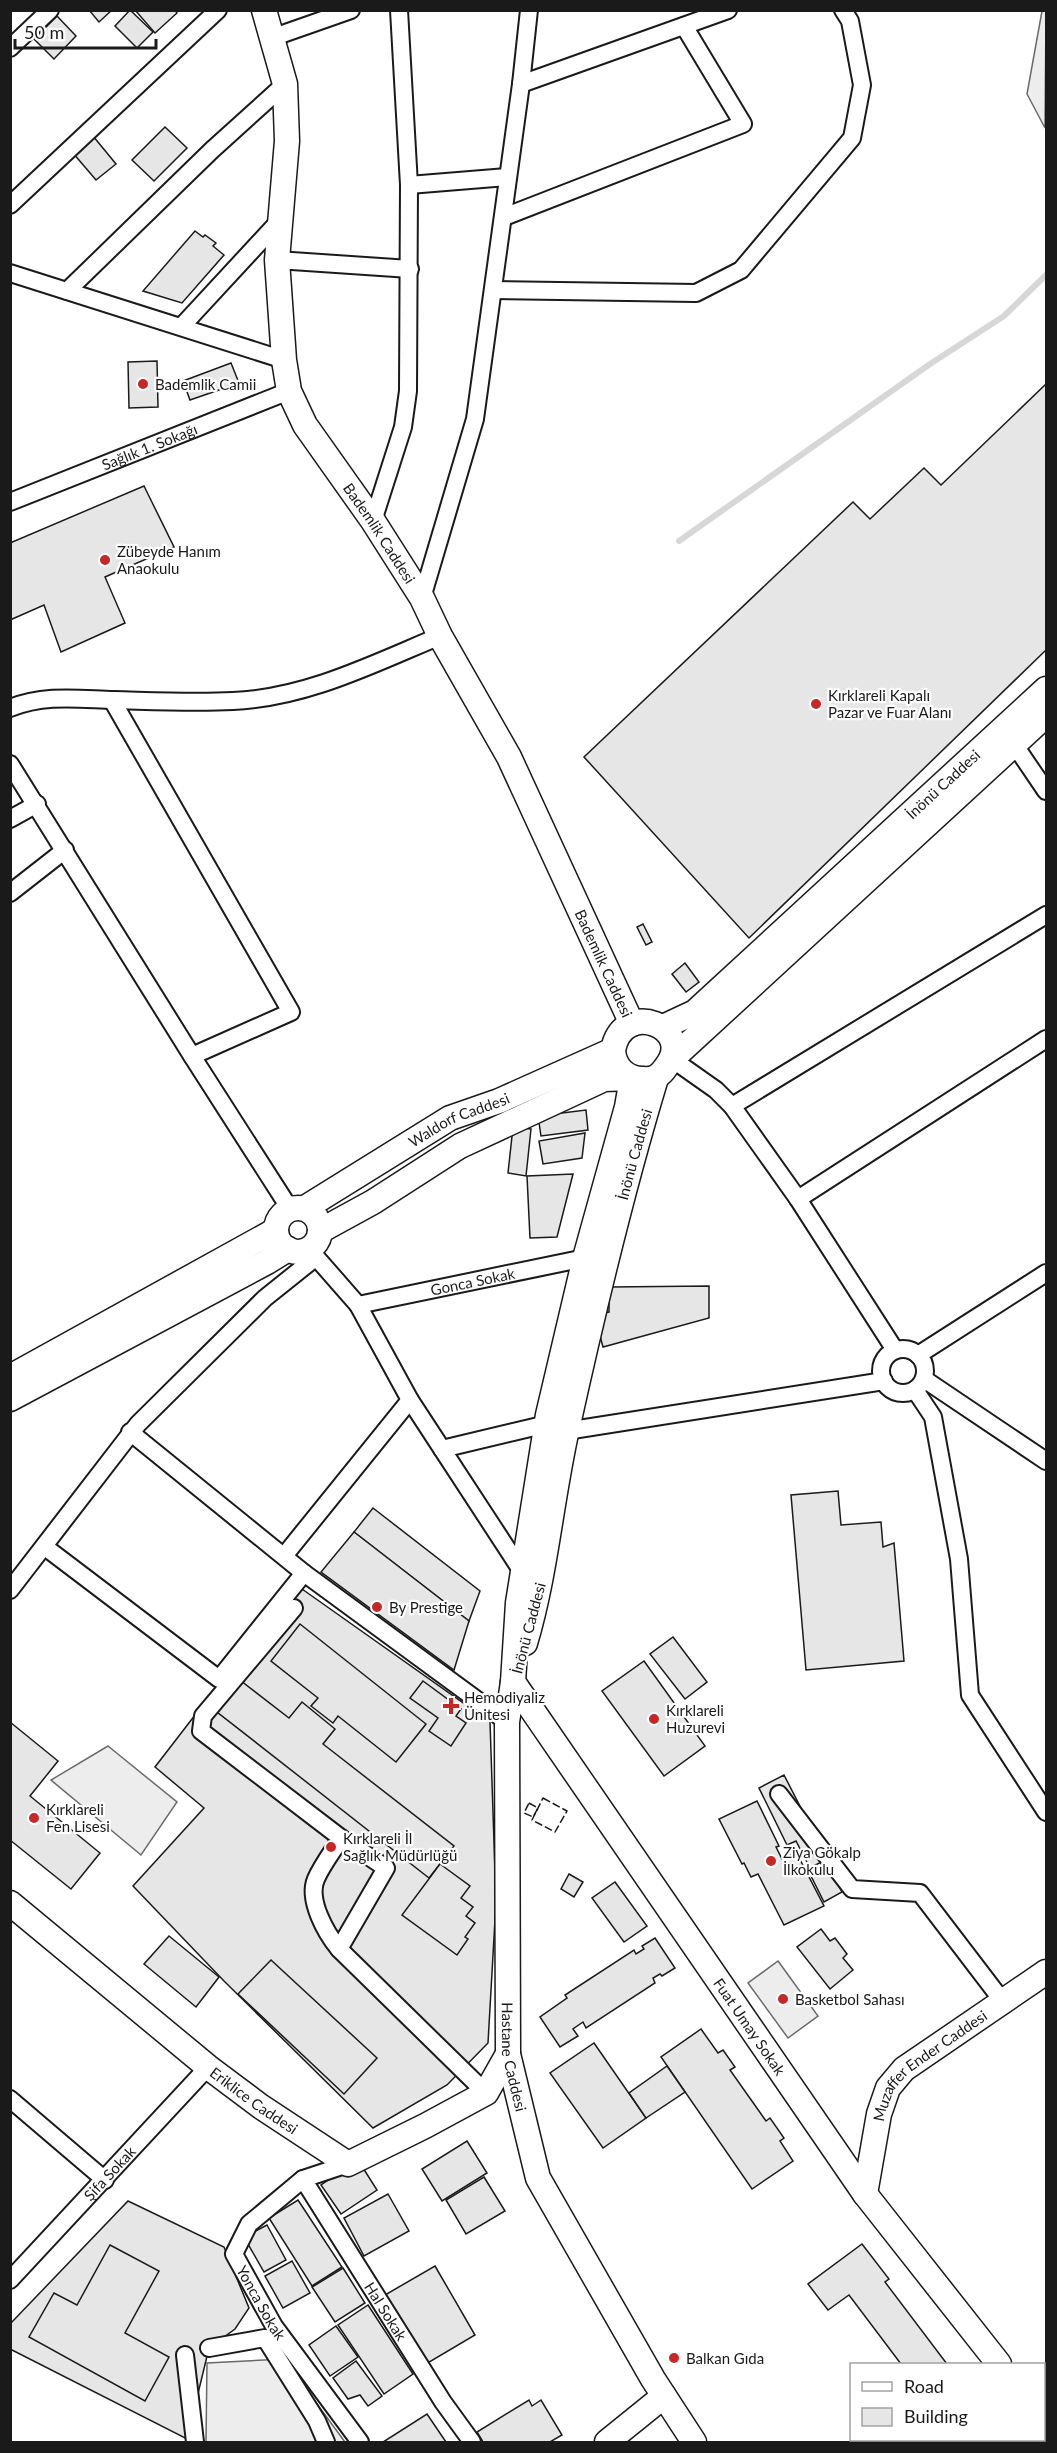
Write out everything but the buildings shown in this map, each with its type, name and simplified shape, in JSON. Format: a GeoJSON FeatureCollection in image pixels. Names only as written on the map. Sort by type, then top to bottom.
{"type":"FeatureCollection","features":[{"type":"Feature","properties":{"kind":"main road","name":"Bademlik Caddesi"},"geometry":{"type":"LineString","coordinates":[[264,10],[274,37],[285,84],[287,141],[277,260],[284,360],[289,391],[305,425],[374,521],[422,598],[440,636],[509,757],[632,1024]]}},
{"type":"Feature","properties":{"kind":"main road","name":"İnönü Caddesi"},"geometry":{"type":"LineString","coordinates":[[663,1027],[695,1012],[1047,689]]}},
{"type":"Feature","properties":{"kind":"main road","name":"İnönü Caddesi"},"geometry":{"type":"LineString","coordinates":[[672,1059],[1047,715]]}},
{"type":"Feature","properties":{"kind":"main road"},"geometry":{"type":"LineString","coordinates":[[646,1021],[663,1027],[671,1038],[672,1059],[656,1078],[632,1078],[619,1068],[614,1046],[632,1024],[646,1021]]}},
{"type":"Feature","properties":{"kind":"main road","name":"Waldorf Caddesi"},"geometry":{"type":"LineString","coordinates":[[298,1209],[450,1118],[499,1101],[614,1046]]}},
{"type":"Feature","properties":{"kind":"main road","name":"İnönü Caddesi"},"geometry":{"type":"LineString","coordinates":[[513,1682],[537,1602],[557,1427],[585,1258],[627,1107],[632,1078]]}},
{"type":"Feature","properties":{"kind":"main road","name":"Waldorf Caddesi"},"geometry":{"type":"LineString","coordinates":[[10,1399],[302,1243],[373,1202],[460,1146],[604,1079],[632,1078]]}},
{"type":"Feature","properties":{"kind":"main road","name":"İnönü Caddesi"},"geometry":{"type":"LineString","coordinates":[[513,1682],[518,1603],[523,1573],[557,1427],[656,1078]]}},
{"type":"Feature","properties":{"kind":"main road"},"geometry":{"type":"LineString","coordinates":[[298,1209],[316,1217],[302,1243],[279,1218],[298,1209]]}},
{"type":"Feature","properties":{"kind":"main road","name":"Waldorf Caddesi"},"geometry":{"type":"LineString","coordinates":[[10,1377],[302,1243]]}},
{"type":"Feature","properties":{"kind":"main road","name":"Hastane Caddesi"},"geometry":{"type":"LineString","coordinates":[[513,1682],[507,1722],[508,2054],[538,2178],[664,2396],[694,2442]]}},
{"type":"Feature","properties":{"kind":"main road","name":"Fuat Umay Sokak"},"geometry":{"type":"LineString","coordinates":[[513,1682],[865,2194],[998,2363]]}},
{"type":"Feature","properties":{"kind":"main road","name":"Eriklice Caddesi"},"geometry":{"type":"LineString","coordinates":[[10,1903],[208,2067],[260,2106],[348,2164]]}},
{"type":"Feature","properties":{"kind":"main road","name":"Muzaffer Ender Caddesi"},"geometry":{"type":"LineString","coordinates":[[865,2194],[879,2114],[888,2088],[904,2069],[1047,1972]]}},
{"type":"Feature","properties":{"kind":"main road"},"geometry":{"type":"LineString","coordinates":[[348,2164],[486,2093],[508,2054]]}},
{"type":"Feature","properties":{"kind":"main road"},"geometry":{"type":"LineString","coordinates":[[607,2442],[664,2396]]}},
{"type":"Feature","properties":{"kind":"street"},"geometry":{"type":"LineString","coordinates":[[10,48],[50,10]]}},
{"type":"Feature","properties":{"kind":"street"},"geometry":{"type":"LineString","coordinates":[[10,206],[218,10]]}},
{"type":"Feature","properties":{"kind":"street"},"geometry":{"type":"LineString","coordinates":[[274,37],[351,10]]}},
{"type":"Feature","properties":{"kind":"street"},"geometry":{"type":"LineString","coordinates":[[374,521],[403,427],[407,400],[409,185],[399,10]]}},
{"type":"Feature","properties":{"kind":"street"},"geometry":{"type":"LineString","coordinates":[[422,598],[475,419],[504,217],[507,177],[529,10]]}},
{"type":"Feature","properties":{"kind":"street"},"geometry":{"type":"LineString","coordinates":[[521,84],[728,10]]}},
{"type":"Feature","properties":{"kind":"street"},"geometry":{"type":"LineString","coordinates":[[493,290],[696,293],[741,270],[852,138],[862,86],[850,21],[843,10]]}},
{"type":"Feature","properties":{"kind":"street"},"geometry":{"type":"LineString","coordinates":[[504,217],[743,124],[684,26]]}},
{"type":"Feature","properties":{"kind":"street"},"geometry":{"type":"LineString","coordinates":[[67,291],[212,150],[285,84]]}},
{"type":"Feature","properties":{"kind":"street"},"geometry":{"type":"LineString","coordinates":[[409,185],[507,177]]}},
{"type":"Feature","properties":{"kind":"street"},"geometry":{"type":"LineString","coordinates":[[182,326],[281,219]]}},
{"type":"Feature","properties":{"kind":"street"},"geometry":{"type":"LineString","coordinates":[[277,260],[410,269]]}},
{"type":"Feature","properties":{"kind":"street"},"geometry":{"type":"LineString","coordinates":[[10,286],[18,275],[284,360]]}},
{"type":"Feature","properties":{"kind":"street","name":"Sağlık 1. Sokağı"},"geometry":{"type":"LineString","coordinates":[[10,502],[289,391]]}},
{"type":"Feature","properties":{"kind":"street"},"geometry":{"type":"LineString","coordinates":[[10,708],[41,699],[76,697],[112,700],[233,701],[270,697],[306,690],[440,636]]}},
{"type":"Feature","properties":{"kind":"street"},"geometry":{"type":"LineString","coordinates":[[112,700],[291,1012],[192,1056]]}},
{"type":"Feature","properties":{"kind":"street"},"geometry":{"type":"LineString","coordinates":[[1014,744],[1047,791]]}},
{"type":"Feature","properties":{"kind":"street"},"geometry":{"type":"LineString","coordinates":[[10,764],[192,1056],[298,1209]]}},
{"type":"Feature","properties":{"kind":"street"},"geometry":{"type":"LineString","coordinates":[[10,819],[37,804]]}},
{"type":"Feature","properties":{"kind":"street"},"geometry":{"type":"LineString","coordinates":[[10,893],[65,850]]}},
{"type":"Feature","properties":{"kind":"street"},"geometry":{"type":"LineString","coordinates":[[732,1106],[1047,915]]}},
{"type":"Feature","properties":{"kind":"street"},"geometry":{"type":"LineString","coordinates":[[798,1198],[1047,1039]]}},
{"type":"Feature","properties":{"kind":"street"},"geometry":{"type":"LineString","coordinates":[[672,1059],[716,1090],[732,1106],[798,1198],[895,1350]]}},
{"type":"Feature","properties":{"kind":"street"},"geometry":{"type":"LineString","coordinates":[[10,1590],[12,1591],[45,1548],[130,1432],[265,1298],[302,1243],[358,1305],[410,1400],[523,1573]]}},
{"type":"Feature","properties":{"kind":"street","name":"Gonca Sokak"},"geometry":{"type":"LineString","coordinates":[[358,1305],[585,1258]]}},
{"type":"Feature","properties":{"kind":"street"},"geometry":{"type":"LineString","coordinates":[[918,1355],[1047,1273]]}},
{"type":"Feature","properties":{"kind":"street"},"geometry":{"type":"LineString","coordinates":[[919,1384],[901,1393],[888,1387],[884,1381],[881,1366],[884,1360],[895,1350],[910,1349],[925,1365],[919,1384],[933,1417],[959,1559],[970,1695],[1047,1812]]}},
{"type":"Feature","properties":{"kind":"street"},"geometry":{"type":"LineString","coordinates":[[442,1449],[557,1427],[884,1381]]}},
{"type":"Feature","properties":{"kind":"street"},"geometry":{"type":"LineString","coordinates":[[919,1384],[1045,1459]]}},
{"type":"Feature","properties":{"kind":"street"},"geometry":{"type":"LineString","coordinates":[[284,1556],[410,1400]]}},
{"type":"Feature","properties":{"kind":"street"},"geometry":{"type":"LineString","coordinates":[[130,1432],[304,1573],[507,1722]]}},
{"type":"Feature","properties":{"kind":"street"},"geometry":{"type":"LineString","coordinates":[[45,1548],[219,1679],[304,1573]]}},
{"type":"Feature","properties":{"kind":"street"},"geometry":{"type":"LineString","coordinates":[[294,1608],[203,1716],[201,1731],[341,1838],[386,1868],[339,1949]]}},
{"type":"Feature","properties":{"kind":"street"},"geometry":{"type":"LineString","coordinates":[[779,1794],[852,1888],[920,1893],[1004,2003]]}},
{"type":"Feature","properties":{"kind":"street"},"geometry":{"type":"LineString","coordinates":[[341,1838],[315,1881],[315,1907],[322,1923],[339,1949],[486,2093]]}},
{"type":"Feature","properties":{"kind":"street","name":"Şifa Sokak"},"geometry":{"type":"LineString","coordinates":[[10,2280],[208,2067]]}},
{"type":"Feature","properties":{"kind":"street"},"geometry":{"type":"LineString","coordinates":[[10,2098],[105,2180]]}},
{"type":"Feature","properties":{"kind":"street","name":"Yonca Sokak"},"geometry":{"type":"LineString","coordinates":[[348,2164],[303,2179],[249,2224],[234,2254],[274,2326],[360,2442]]}},
{"type":"Feature","properties":{"kind":"street","name":"Hal Sokak"},"geometry":{"type":"LineString","coordinates":[[303,2179],[443,2402],[472,2442]]}},
{"type":"Feature","properties":{"kind":"street"},"geometry":{"type":"LineString","coordinates":[[209,2348],[265,2338],[317,2421],[326,2442]]}},
{"type":"Feature","properties":{"kind":"street"},"geometry":{"type":"LineString","coordinates":[[185,2355],[195,2442]]}},
{"type":"Feature","properties":{"kind":"shaded area"},"geometry":{"type":"Polygon","coordinates":[[[1042,11],[1046,11],[1045,128],[1027,94],[1042,11]]]}},
{"type":"Feature","properties":{"kind":"shaded area"},"geometry":{"type":"Polygon","coordinates":[[[108,1746],[177,1802],[141,1855],[51,1780],[108,1746]]]}},
{"type":"Feature","properties":{"kind":"shaded area","name":"Basketbol Sahası"},"geometry":{"type":"Polygon","coordinates":[[[778,1961],[818,2016],[788,2038],[748,1983],[778,1961]]]}},
{"type":"Feature","properties":{"kind":"shaded area"},"geometry":{"type":"Polygon","coordinates":[[[284,2359],[345,2442],[206,2442],[207,2363],[284,2359]]]}},
{"type":"Feature","properties":{"kind":"waterway"},"geometry":{"type":"LineString","coordinates":[[679,541],[930,364],[1004,316],[1046,275]]}},
{"type":"Feature","properties":{"kind":"fence"},"geometry":{"type":"LineString","coordinates":[[543,1798],[567,1811],[555,1832],[532,1820],[543,1798]]}},
{"type":"Feature","properties":{"kind":"fence"},"geometry":{"type":"LineString","coordinates":[[529,1803],[538,1808],[533,1817],[524,1813],[529,1803]]}},
{"type":"Feature","properties":{"kind":"place","name":"Bademlik Camii"},"geometry":{"type":"Point","coordinates":[143,384]}},
{"type":"Feature","properties":{"kind":"place","name":"Zübeyde Hanım Anaokulu"},"geometry":{"type":"Point","coordinates":[105,560]}},
{"type":"Feature","properties":{"kind":"place","name":"Kırklareli Kapalı Pazar ve Fuar Alanı"},"geometry":{"type":"Point","coordinates":[816,704]}},
{"type":"Feature","properties":{"kind":"place","name":"By Prestige"},"geometry":{"type":"Point","coordinates":[377,1607]}},
{"type":"Feature","properties":{"kind":"place","name":"Hemodiyaliz Ünitesi"},"geometry":{"type":"Point","coordinates":[451,1706]}},
{"type":"Feature","properties":{"kind":"place","name":"Kırklareli Huzurevi"},"geometry":{"type":"Point","coordinates":[654,1719]}},
{"type":"Feature","properties":{"kind":"place","name":"Kırklareli Fen Lisesi"},"geometry":{"type":"Point","coordinates":[34,1818]}},
{"type":"Feature","properties":{"kind":"place","name":"Kırklareli İl Sağlık Müdürlüğü"},"geometry":{"type":"Point","coordinates":[331,1847]}},
{"type":"Feature","properties":{"kind":"place","name":"Ziya Gökalp İlkokulu"},"geometry":{"type":"Point","coordinates":[771,1861]}},
{"type":"Feature","properties":{"kind":"place","name":"Basketbol Sahası"},"geometry":{"type":"Point","coordinates":[783,1999]}},
{"type":"Feature","properties":{"kind":"place","name":"Balkan Gıda"},"geometry":{"type":"Point","coordinates":[674,2358]}}]}
